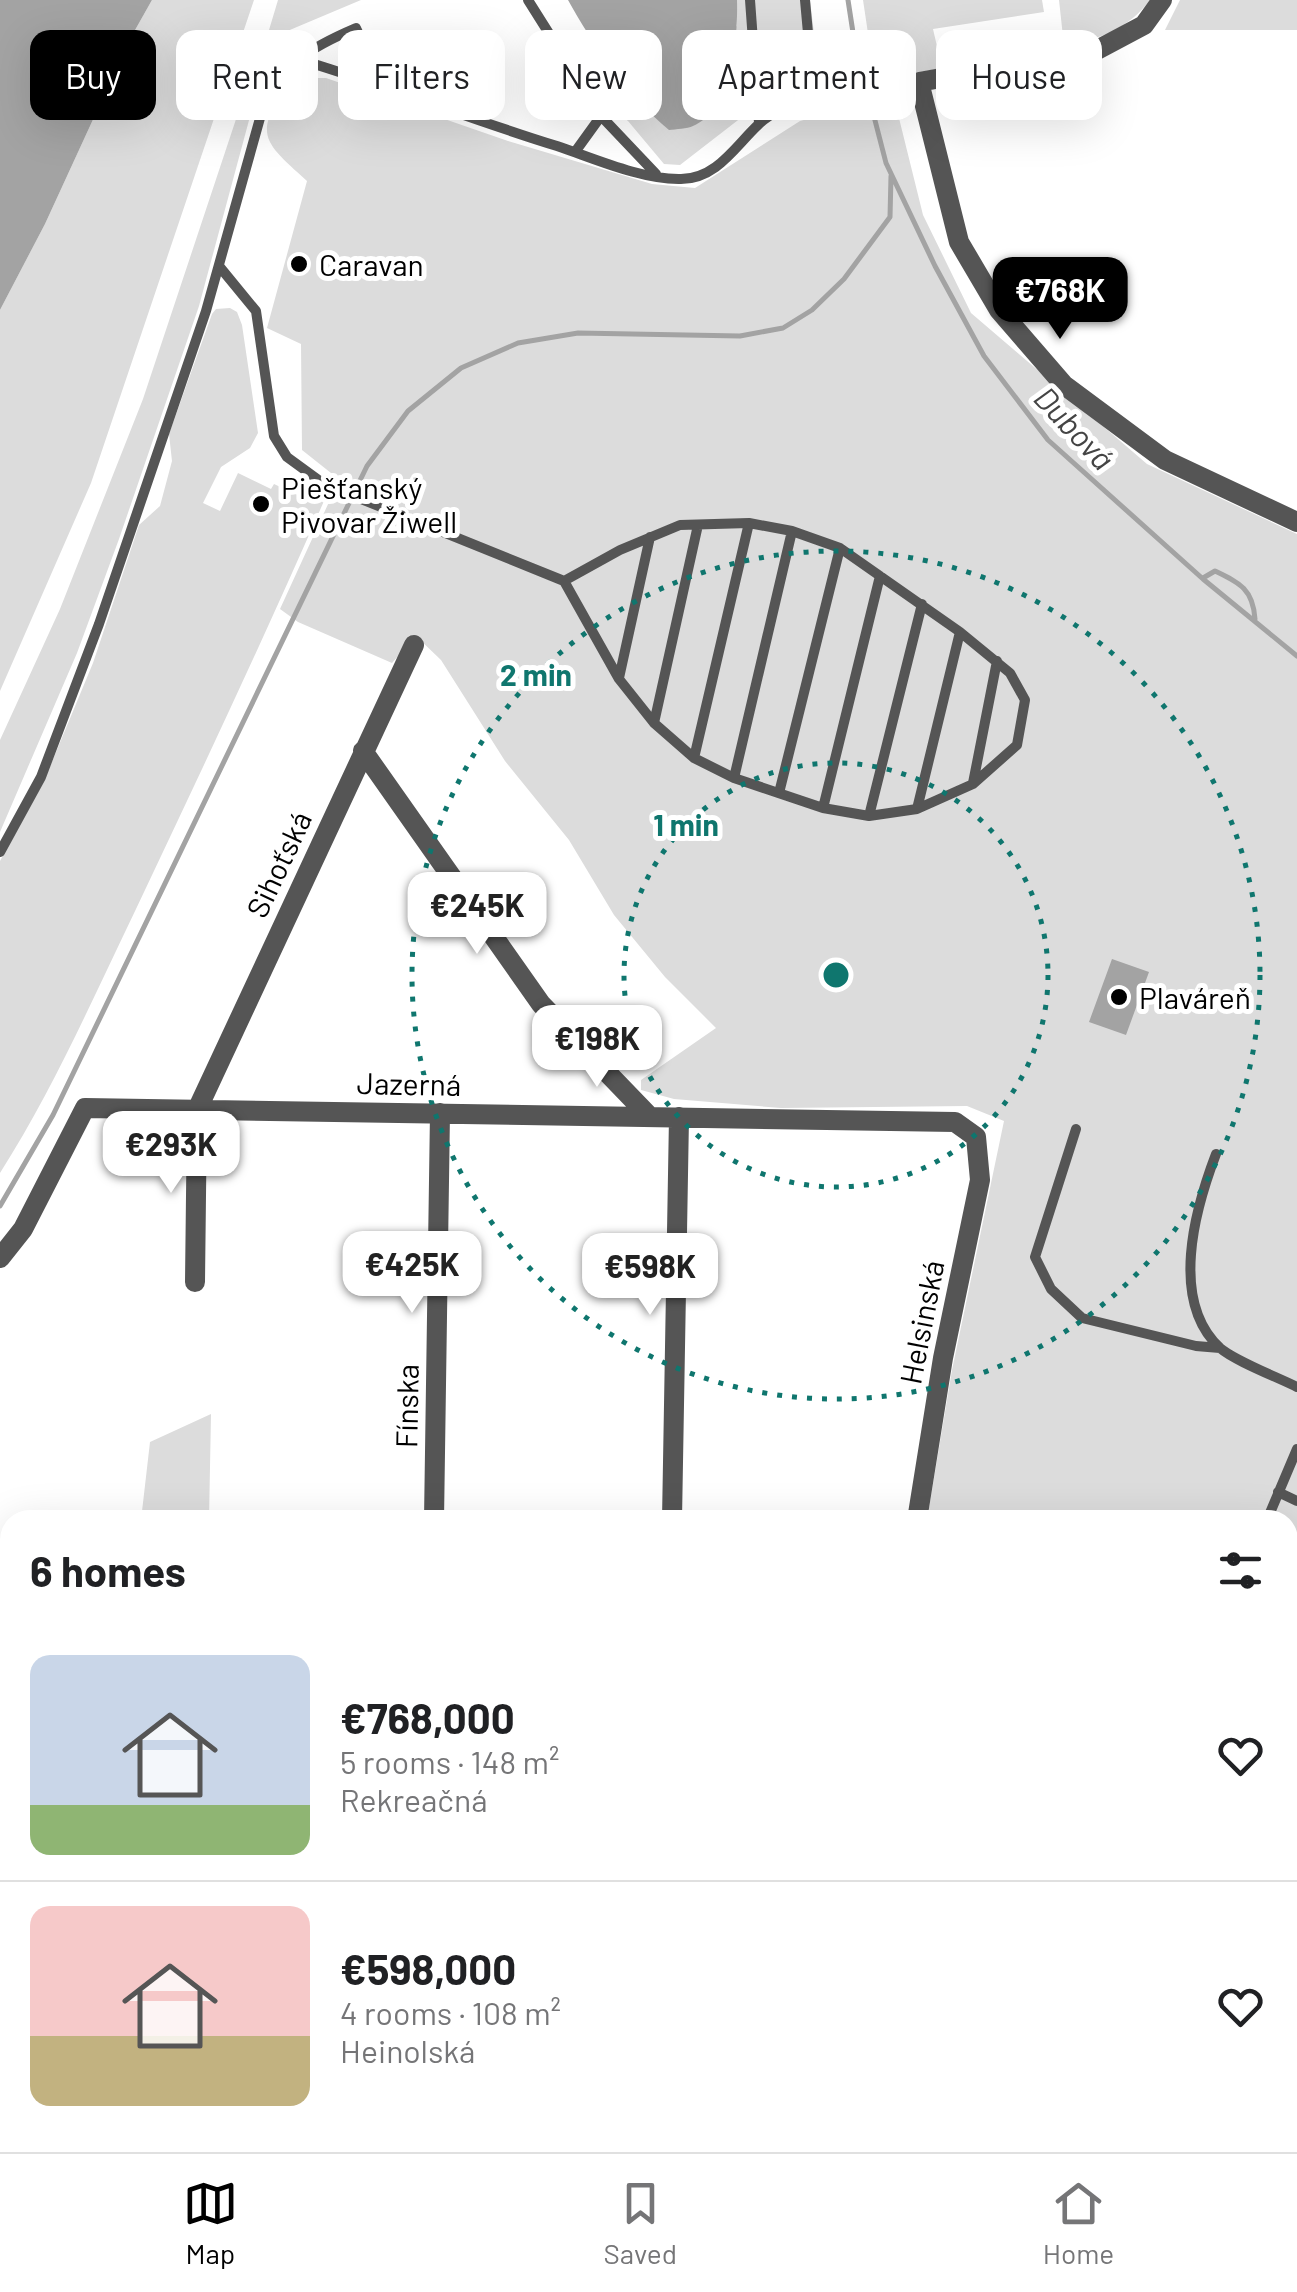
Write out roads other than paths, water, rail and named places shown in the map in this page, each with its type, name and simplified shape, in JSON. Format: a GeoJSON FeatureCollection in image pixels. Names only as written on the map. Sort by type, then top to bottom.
{"type":"FeatureCollection","features":[{"type":"Feature","properties":{"kind":"street"},"geometry":{"type":"LineString","coordinates":[[1162,0],[1144,26],[1098,50],[919,82],[959,242],[999,310],[1064,385],[1165,460],[1297,522]]}},
{"type":"Feature","properties":{"kind":"street","name":"Sihoťská"},"geometry":{"type":"LineString","coordinates":[[197,1110],[414,645]]}},
{"type":"Feature","properties":{"kind":"street"},"geometry":{"type":"LineString","coordinates":[[363,751],[541,1004],[649,1116]]}},
{"type":"Feature","properties":{"kind":"street","name":"Jazerná"},"geometry":{"type":"LineString","coordinates":[[0,1258],[22,1229],[85,1108],[955,1122],[976,1137]]}},
{"type":"Feature","properties":{"kind":"street"},"geometry":{"type":"LineString","coordinates":[[195,1282],[197,1110]]}},
{"type":"Feature","properties":{"kind":"street","name":"Fínska"},"geometry":{"type":"LineString","coordinates":[[434,1510],[440,1113]]}},
{"type":"Feature","properties":{"kind":"street"},"geometry":{"type":"LineString","coordinates":[[672,1510],[680,1117]]}},
{"type":"Feature","properties":{"kind":"street","name":"Helsinská"},"geometry":{"type":"LineString","coordinates":[[918,1510],[943,1358],[980,1180],[976,1137]]}},
{"type":"Feature","properties":{"kind":"lane"},"geometry":{"type":"LineString","coordinates":[[528,0],[547,30]]}},
{"type":"Feature","properties":{"kind":"lane"},"geometry":{"type":"LineString","coordinates":[[750,0],[759,123]]}},
{"type":"Feature","properties":{"kind":"lane"},"geometry":{"type":"LineString","coordinates":[[806,0],[808,30]]}},
{"type":"Feature","properties":{"kind":"lane"},"geometry":{"type":"LineString","coordinates":[[0,852],[41,777],[99,624],[219,266],[260,120]]}},
{"type":"Feature","properties":{"kind":"lane"},"geometry":{"type":"LineString","coordinates":[[477,120],[682,180],[720,164],[764,120]]}},
{"type":"Feature","properties":{"kind":"lane"},"geometry":{"type":"LineString","coordinates":[[576,152],[598,120]]}},
{"type":"Feature","properties":{"kind":"lane"},"geometry":{"type":"LineString","coordinates":[[605,120],[656,174]]}},
{"type":"Feature","properties":{"kind":"lane"},"geometry":{"type":"LineString","coordinates":[[219,266],[256,311],[274,436],[287,457],[324,484],[366,503],[564,581],[619,678],[654,723],[694,758],[734,778],[824,808],[869,816],[917,809],[973,784],[1018,745],[1025,700],[1010,672],[922,604],[840,548],[792,531],[749,523],[680,525],[620,550],[564,581]]}},
{"type":"Feature","properties":{"kind":"lane"},"geometry":{"type":"LineString","coordinates":[[694,758],[749,523]]}},
{"type":"Feature","properties":{"kind":"lane"},"geometry":{"type":"LineString","coordinates":[[654,723],[698,525]]}},
{"type":"Feature","properties":{"kind":"lane"},"geometry":{"type":"LineString","coordinates":[[734,778],[792,531]]}},
{"type":"Feature","properties":{"kind":"lane"},"geometry":{"type":"LineString","coordinates":[[619,678],[650,538]]}},
{"type":"Feature","properties":{"kind":"lane"},"geometry":{"type":"LineString","coordinates":[[779,793],[840,548]]}},
{"type":"Feature","properties":{"kind":"lane"},"geometry":{"type":"LineString","coordinates":[[824,808],[880,576]]}},
{"type":"Feature","properties":{"kind":"lane"},"geometry":{"type":"LineString","coordinates":[[869,816],[922,604]]}},
{"type":"Feature","properties":{"kind":"lane"},"geometry":{"type":"LineString","coordinates":[[917,809],[960,632]]}},
{"type":"Feature","properties":{"kind":"lane"},"geometry":{"type":"LineString","coordinates":[[973,784],[997,662]]}},
{"type":"Feature","properties":{"kind":"lane"},"geometry":{"type":"LineString","coordinates":[[1076,1129],[1035,1257],[1051,1289],[1082,1318],[1196,1346],[1220,1348],[1297,1388]]}},
{"type":"Feature","properties":{"kind":"lane"},"geometry":{"type":"LineString","coordinates":[[1216,1154],[1199,1211],[1190,1275],[1195,1312],[1220,1348]]}},
{"type":"Feature","properties":{"kind":"lane"},"geometry":{"type":"LineString","coordinates":[[1270,1510],[1297,1449]]}},
{"type":"Feature","properties":{"kind":"lane"},"geometry":{"type":"LineString","coordinates":[[1278,1492],[1297,1501]]}},
{"type":"Feature","properties":{"kind":"waterway","name":"Dubová"},"geometry":{"type":"LineString","coordinates":[[848,0],[854,39],[886,163],[984,356],[1048,440],[1203,579],[1297,656]]}},
{"type":"Feature","properties":{"kind":"waterway"},"geometry":{"type":"LineString","coordinates":[[0,1206],[53,1115],[367,466],[408,411],[461,368],[518,343],[578,333],[740,336],[783,328],[812,310],[844,279],[890,217],[891,176]]}},
{"type":"Feature","properties":{"kind":"waterway","name":"Dubová"},"geometry":{"type":"LineString","coordinates":[[1203,578],[1215,571],[1238,584],[1248,594],[1255,619]]}},
{"type":"Feature","properties":{"kind":"place","name":"Caravan"},"geometry":{"type":"Point","coordinates":[299,264]}},
{"type":"Feature","properties":{"kind":"place","name":"Piešťanský Pivovar Žiwell"},"geometry":{"type":"Point","coordinates":[261,504]}},
{"type":"Feature","properties":{"kind":"place","name":"Plaváreň"},"geometry":{"type":"Point","coordinates":[1119,997]}}]}
